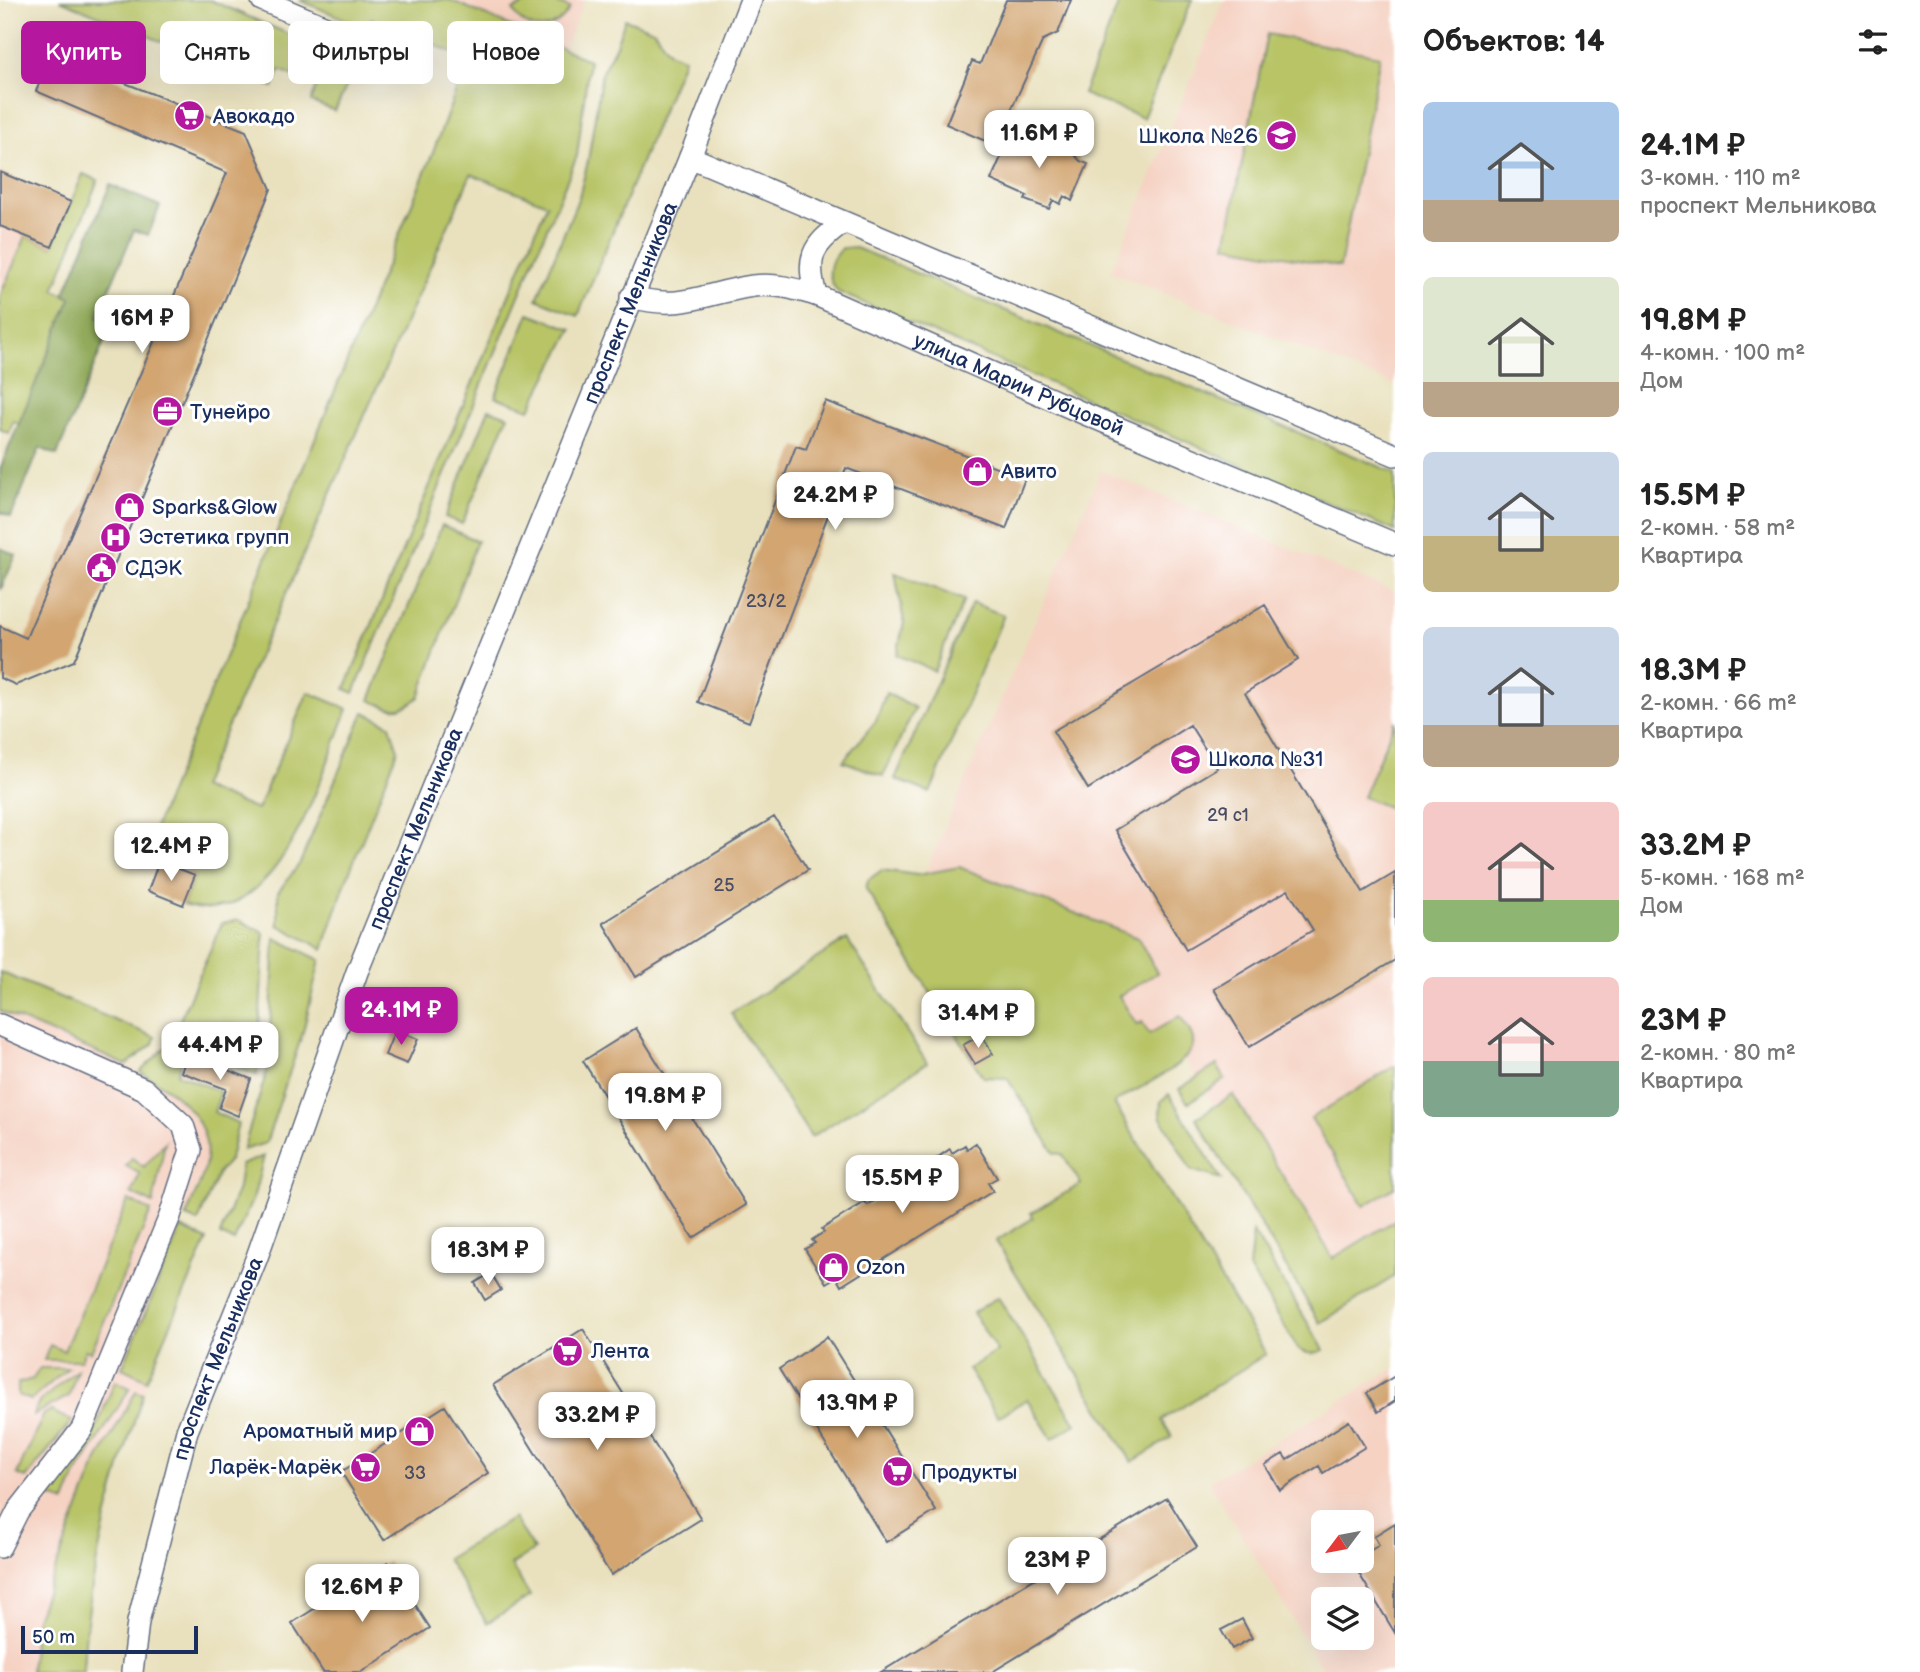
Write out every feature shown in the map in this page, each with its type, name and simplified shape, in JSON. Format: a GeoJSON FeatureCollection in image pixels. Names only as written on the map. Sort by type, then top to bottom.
{"type":"FeatureCollection","features":[{"type":"Feature","properties":{"kind":"street"},"geometry":{"type":"LineString","coordinates":[[262,0],[312,21]]}},
{"type":"Feature","properties":{"kind":"street","name":"проспект Мельникова"},"geometry":{"type":"LineString","coordinates":[[132,1672],[138,1622],[187,1431],[257,1257],[362,959],[690,157],[751,0]]}},
{"type":"Feature","properties":{"kind":"street"},"geometry":{"type":"LineString","coordinates":[[690,157],[842,224],[1395,455]]}},
{"type":"Feature","properties":{"kind":"street"},"geometry":{"type":"LineString","coordinates":[[816,295],[810,275],[812,253],[825,236],[842,224]]}},
{"type":"Feature","properties":{"kind":"street","name":"улица Марии Рубцовой"},"geometry":{"type":"LineString","coordinates":[[632,297],[658,304],[685,304],[753,286],[785,286],[816,295],[1078,411],[1395,544]]}},
{"type":"Feature","properties":{"kind":"street"},"geometry":{"type":"LineString","coordinates":[[0,1025],[144,1089],[183,1125],[191,1150],[170,1216],[82,1429],[18,1511],[0,1547]]}},
{"type":"Feature","properties":{"kind":"shaded area"},"geometry":{"type":"Polygon","coordinates":[[[450,0],[585,0],[564,49],[564,21],[499,21],[450,0]]]}},
{"type":"Feature","properties":{"kind":"shaded area","name":"Школа №26"},"geometry":{"type":"Polygon","coordinates":[[[1224,0],[1395,0],[1395,385],[1111,272],[1224,0]]]}},
{"type":"Feature","properties":{"kind":"shaded area"},"geometry":{"type":"Polygon","coordinates":[[[0,226],[26,236],[0,296],[0,226]]]}},
{"type":"Feature","properties":{"kind":"shaded area","name":"Школа №31"},"geometry":{"type":"Polygon","coordinates":[[[1101,471],[1395,592],[1395,1276],[1341,1309],[1175,1044],[1163,1051],[902,925],[1101,471]]]}},
{"type":"Feature","properties":{"kind":"shaded area"},"geometry":{"type":"Polygon","coordinates":[[[0,1011],[126,1065],[160,1083],[180,1099],[207,1137],[207,1162],[122,1367],[147,1380],[143,1394],[136,1391],[96,1464],[34,1624],[31,1672],[0,1672],[0,1011]]]}},
{"type":"Feature","properties":{"kind":"shaded area"},"geometry":{"type":"Polygon","coordinates":[[[1395,1368],[1395,1672],[1325,1672],[1312,1650],[1374,1650],[1374,1587],[1311,1587],[1311,1649],[1209,1482],[1395,1368]]]}},
{"type":"Feature","properties":{"kind":"green space"},"geometry":{"type":"Polygon","coordinates":[[[60,0],[210,0],[259,21],[160,21],[160,41],[146,35],[146,21],[111,21],[60,0]]]}},
{"type":"Feature","properties":{"kind":"green space"},"geometry":{"type":"Polygon","coordinates":[[[299,0],[450,0],[499,21],[447,21],[447,50],[433,44],[433,21],[378,21],[371,18],[370,21],[349,21],[299,0]]]}},
{"type":"Feature","properties":{"kind":"green space"},"geometry":{"type":"Polygon","coordinates":[[[532,0],[550,0],[570,8],[559,21],[522,21],[513,10],[532,0]]]}},
{"type":"Feature","properties":{"kind":"green space"},"geometry":{"type":"Polygon","coordinates":[[[1120,0],[1192,0],[1143,118],[1083,94],[1120,0]]]}},
{"type":"Feature","properties":{"kind":"green space"},"geometry":{"type":"Polygon","coordinates":[[[625,19],[654,30],[670,53],[684,58],[578,316],[537,299],[579,197],[588,161],[602,72],[625,19]]]}},
{"type":"Feature","properties":{"kind":"green space"},"geometry":{"type":"Polygon","coordinates":[[[274,28],[288,34],[288,73],[280,70],[273,87],[266,84],[274,84],[274,28]]]}},
{"type":"Feature","properties":{"kind":"green space"},"geometry":{"type":"Polygon","coordinates":[[[1267,34],[1380,56],[1340,267],[1226,245],[1267,34]]]}},
{"type":"Feature","properties":{"kind":"green space"},"geometry":{"type":"Polygon","coordinates":[[[564,49],[589,60],[577,156],[354,693],[345,689],[547,204],[471,174],[201,787],[257,810],[308,692],[348,709],[309,807],[291,843],[270,873],[245,896],[217,908],[183,905],[195,875],[144,854],[432,155],[459,84],[564,84],[564,49]]]}},
{"type":"Feature","properties":{"kind":"green space"},"geometry":{"type":"Polygon","coordinates":[[[315,84],[347,84],[335,111],[311,102],[317,85],[315,84]]]}},
{"type":"Feature","properties":{"kind":"green space"},"geometry":{"type":"Polygon","coordinates":[[[83,174],[98,180],[54,290],[72,298],[19,424],[13,421],[9,433],[0,429],[0,296],[26,236],[52,247],[83,174]]]}},
{"type":"Feature","properties":{"kind":"green space"},"geometry":{"type":"Polygon","coordinates":[[[110,185],[160,206],[148,235],[134,230],[98,316],[112,323],[57,455],[40,448],[11,517],[0,512],[0,469],[71,298],[64,295],[110,185]]]}},
{"type":"Feature","properties":{"kind":"green space"},"geometry":{"type":"Polygon","coordinates":[[[842,248],[856,248],[1395,473],[1395,531],[838,292],[831,281],[830,269],[842,248]]]}},
{"type":"Feature","properties":{"kind":"green space"},"geometry":{"type":"Polygon","coordinates":[[[529,313],[572,329],[530,409],[495,397],[529,313]]]}},
{"type":"Feature","properties":{"kind":"green space"},"geometry":{"type":"Polygon","coordinates":[[[489,409],[508,416],[462,524],[445,517],[489,409]]]}},
{"type":"Feature","properties":{"kind":"green space"},"geometry":{"type":"Polygon","coordinates":[[[442,525],[477,541],[419,697],[401,708],[384,706],[370,700],[442,525]]]}},
{"type":"Feature","properties":{"kind":"green space"},"geometry":{"type":"Polygon","coordinates":[[[0,548],[16,555],[1,589],[0,589],[0,548]]]}},
{"type":"Feature","properties":{"kind":"green space"},"geometry":{"type":"Polygon","coordinates":[[[895,573],[964,600],[934,671],[897,655],[904,622],[895,573]]]}},
{"type":"Feature","properties":{"kind":"green space"},"geometry":{"type":"Polygon","coordinates":[[[972,603],[1004,615],[930,793],[895,779],[972,603]]]}},
{"type":"Feature","properties":{"kind":"green space"},"geometry":{"type":"Polygon","coordinates":[[[886,693],[915,708],[883,776],[843,761],[876,721],[886,693]]]}},
{"type":"Feature","properties":{"kind":"green space"},"geometry":{"type":"Polygon","coordinates":[[[364,712],[390,725],[398,750],[346,881],[323,949],[278,925],[278,892],[300,863],[364,712]]]}},
{"type":"Feature","properties":{"kind":"green space"},"geometry":{"type":"Polygon","coordinates":[[[1395,721],[1395,810],[1363,797],[1395,721]]]}},
{"type":"Feature","properties":{"kind":"green space"},"geometry":{"type":"Polygon","coordinates":[[[959,867],[1138,938],[1157,973],[1119,996],[1137,1025],[1142,1022],[1149,1034],[1180,1016],[1193,1037],[1189,1053],[1181,1061],[1114,1103],[1266,1354],[1162,1420],[1172,1437],[1132,1462],[996,1241],[1033,1218],[1031,1213],[1081,1184],[1062,1154],[1055,1153],[1007,1078],[983,1077],[866,889],[868,880],[882,870],[917,875],[959,867]]]}},
{"type":"Feature","properties":{"kind":"green space"},"geometry":{"type":"Polygon","coordinates":[[[239,920],[264,933],[257,1075],[187,1049],[177,1074],[221,1092],[214,1112],[238,1123],[230,1159],[218,1173],[198,1222],[186,1217],[205,1168],[206,1146],[203,1131],[188,1107],[165,1087],[140,1072],[170,1043],[222,923],[239,920]]]}},
{"type":"Feature","properties":{"kind":"green space"},"geometry":{"type":"Polygon","coordinates":[[[275,938],[320,960],[303,1032],[266,1143],[243,1150],[268,1068],[275,938]]]}},
{"type":"Feature","properties":{"kind":"green space"},"geometry":{"type":"Polygon","coordinates":[[[847,939],[927,1063],[811,1137],[731,1013],[847,939]]]}},
{"type":"Feature","properties":{"kind":"green space"},"geometry":{"type":"Polygon","coordinates":[[[0,972],[155,1037],[153,1044],[126,1065],[0,1011],[0,972]]]}},
{"type":"Feature","properties":{"kind":"green space"},"geometry":{"type":"Polygon","coordinates":[[[1217,1065],[1225,1079],[1188,1103],[1179,1089],[1217,1065]]]}},
{"type":"Feature","properties":{"kind":"green space"},"geometry":{"type":"Polygon","coordinates":[[[1395,1066],[1395,1187],[1364,1206],[1311,1118],[1395,1066]]]}},
{"type":"Feature","properties":{"kind":"green space"},"geometry":{"type":"Polygon","coordinates":[[[1169,1094],[1221,1179],[1191,1170],[1160,1116],[1161,1101],[1169,1094]]]}},
{"type":"Feature","properties":{"kind":"green space"},"geometry":{"type":"Polygon","coordinates":[[[1233,1095],[1333,1258],[1395,1220],[1395,1276],[1320,1323],[1196,1118],[1233,1095]]]}},
{"type":"Feature","properties":{"kind":"green space"},"geometry":{"type":"Polygon","coordinates":[[[165,1142],[153,1204],[131,1193],[140,1174],[126,1166],[132,1158],[144,1167],[165,1142]]]}},
{"type":"Feature","properties":{"kind":"green space"},"geometry":{"type":"Polygon","coordinates":[[[264,1156],[254,1196],[234,1241],[220,1235],[238,1188],[241,1165],[264,1156]]]}},
{"type":"Feature","properties":{"kind":"green space"},"geometry":{"type":"Polygon","coordinates":[[[128,1200],[151,1211],[91,1352],[85,1350],[81,1360],[44,1360],[50,1345],[64,1351],[128,1200]]]}},
{"type":"Feature","properties":{"kind":"green space"},"geometry":{"type":"Polygon","coordinates":[[[181,1228],[207,1240],[147,1380],[122,1368],[181,1228]]]}},
{"type":"Feature","properties":{"kind":"green space"},"geometry":{"type":"Polygon","coordinates":[[[1253,1232],[1324,1350],[1311,1354],[1298,1349],[1249,1268],[1253,1232]]]}},
{"type":"Feature","properties":{"kind":"green space"},"geometry":{"type":"Polygon","coordinates":[[[998,1297],[1076,1424],[1052,1439],[1027,1399],[998,1417],[968,1369],[997,1351],[973,1313],[998,1297]]]}},
{"type":"Feature","properties":{"kind":"green space"},"geometry":{"type":"Polygon","coordinates":[[[40,1368],[68,1368],[31,1400],[18,1395],[18,1383],[33,1379],[40,1368]]]}},
{"type":"Feature","properties":{"kind":"green space"},"geometry":{"type":"Polygon","coordinates":[[[77,1370],[69,1396],[34,1415],[38,1403],[77,1370]]]}},
{"type":"Feature","properties":{"kind":"green space"},"geometry":{"type":"Polygon","coordinates":[[[115,1381],[130,1388],[75,1477],[65,1502],[46,1495],[93,1436],[115,1381]]]}},
{"type":"Feature","properties":{"kind":"green space"},"geometry":{"type":"Polygon","coordinates":[[[136,1391],[143,1394],[103,1531],[85,1636],[83,1672],[31,1672],[34,1624],[96,1464],[136,1391]]]}},
{"type":"Feature","properties":{"kind":"green space"},"geometry":{"type":"Polygon","coordinates":[[[51,1411],[72,1421],[26,1478],[17,1474],[44,1414],[51,1411]]]}},
{"type":"Feature","properties":{"kind":"green space"},"geometry":{"type":"Polygon","coordinates":[[[513,1518],[534,1550],[511,1565],[530,1596],[487,1623],[447,1559],[513,1518]]]}},
{"type":"Feature","properties":{"kind":"building"},"geometry":{"type":"Polygon","coordinates":[[[1006,0],[1071,0],[1058,33],[1043,40],[1006,121],[1010,123],[999,147],[946,124],[972,61],[980,64],[1006,0]]]}},
{"type":"Feature","properties":{"kind":"building"},"geometry":{"type":"Polygon","coordinates":[[[39,84],[128,84],[246,131],[271,189],[74,661],[16,685],[0,678],[0,626],[26,638],[227,173],[36,91],[39,84]]]}},
{"type":"Feature","properties":{"kind":"building"},"geometry":{"type":"Polygon","coordinates":[[[1044,138],[1066,144],[1080,161],[1088,164],[1072,201],[1064,196],[1060,204],[1053,200],[1049,209],[1025,200],[1027,196],[991,180],[1001,157],[996,155],[1003,139],[1044,138]]]}},
{"type":"Feature","properties":{"kind":"building"},"geometry":{"type":"Polygon","coordinates":[[[0,172],[71,202],[52,247],[0,226],[0,172]]]}},
{"type":"Feature","properties":{"kind":"building"},"geometry":{"type":"Polygon","coordinates":[[[825,401],[1025,478],[1006,529],[846,468],[749,722],[698,702],[796,446],[806,449],[825,401]]]}},
{"type":"Feature","properties":{"kind":"building"},"geometry":{"type":"Polygon","coordinates":[[[1265,605],[1298,660],[1245,693],[1363,892],[1395,873],[1395,960],[1249,1047],[1214,989],[1313,930],[1288,890],[1186,950],[1115,830],[1217,768],[1190,725],[1088,789],[1053,731],[1265,605]]]}},
{"type":"Feature","properties":{"kind":"building"},"geometry":{"type":"Polygon","coordinates":[[[774,817],[808,870],[636,977],[603,923],[774,817]]]}},
{"type":"Feature","properties":{"kind":"building"},"geometry":{"type":"Polygon","coordinates":[[[159,861],[195,875],[183,905],[148,891],[159,861]]]}},
{"type":"Feature","properties":{"kind":"building"},"geometry":{"type":"Polygon","coordinates":[[[636,1028],[746,1205],[693,1238],[583,1061],[636,1028]]]}},
{"type":"Feature","properties":{"kind":"building"},"geometry":{"type":"Polygon","coordinates":[[[395,1030],[418,1039],[407,1064],[385,1055],[395,1030]]]}},
{"type":"Feature","properties":{"kind":"building"},"geometry":{"type":"Polygon","coordinates":[[[981,1035],[993,1054],[975,1064],[963,1045],[981,1035]]]}},
{"type":"Feature","properties":{"kind":"building"},"geometry":{"type":"Polygon","coordinates":[[[188,1054],[251,1079],[238,1116],[219,1108],[226,1089],[181,1072],[188,1054]]]}},
{"type":"Feature","properties":{"kind":"building"},"geometry":{"type":"Polygon","coordinates":[[[976,1143],[997,1178],[988,1183],[993,1191],[841,1286],[836,1277],[826,1283],[805,1249],[815,1243],[812,1240],[824,1232],[822,1229],[865,1202],[868,1205],[950,1149],[952,1153],[965,1145],[967,1149],[976,1143]]]}},
{"type":"Feature","properties":{"kind":"building"},"geometry":{"type":"Polygon","coordinates":[[[491,1273],[501,1290],[485,1300],[475,1283],[491,1273]]]}},
{"type":"Feature","properties":{"kind":"building"},"geometry":{"type":"Polygon","coordinates":[[[583,1329],[701,1519],[611,1575],[493,1385],[583,1329]]]}},
{"type":"Feature","properties":{"kind":"building"},"geometry":{"type":"Polygon","coordinates":[[[827,1337],[936,1511],[886,1542],[779,1369],[827,1337]]]}},
{"type":"Feature","properties":{"kind":"building"},"geometry":{"type":"Polygon","coordinates":[[[1395,1376],[1395,1401],[1378,1412],[1367,1393],[1395,1376]]]}},
{"type":"Feature","properties":{"kind":"building"},"geometry":{"type":"Polygon","coordinates":[[[445,1406],[488,1473],[384,1540],[341,1472],[445,1406]]]}},
{"type":"Feature","properties":{"kind":"building"},"geometry":{"type":"Polygon","coordinates":[[[1349,1421],[1365,1447],[1323,1473],[1319,1466],[1280,1490],[1265,1465],[1283,1454],[1287,1460],[1349,1421]]]}},
{"type":"Feature","properties":{"kind":"building"},"geometry":{"type":"Polygon","coordinates":[[[1167,1498],[1197,1547],[992,1672],[881,1672],[1167,1498]]]}},
{"type":"Feature","properties":{"kind":"building"},"geometry":{"type":"Polygon","coordinates":[[[1395,1523],[1395,1633],[1374,1598],[1374,1587],[1367,1587],[1359,1573],[1374,1573],[1374,1548],[1379,1545],[1374,1536],[1395,1523]]]}},
{"type":"Feature","properties":{"kind":"building"},"geometry":{"type":"Polygon","coordinates":[[[388,1562],[430,1628],[361,1672],[323,1672],[292,1623],[388,1562]]]}},
{"type":"Feature","properties":{"kind":"building"},"geometry":{"type":"Polygon","coordinates":[[[1242,1619],[1252,1638],[1232,1649],[1221,1630],[1242,1619]]]}},
{"type":"Feature","properties":{"kind":"place","name":"Авокадо"},"geometry":{"type":"Point","coordinates":[190,116]}},
{"type":"Feature","properties":{"kind":"place","name":"Школа №26"},"geometry":{"type":"Point","coordinates":[1281,136]}},
{"type":"Feature","properties":{"kind":"place","name":"Тунейро"},"geometry":{"type":"Point","coordinates":[167,412]}},
{"type":"Feature","properties":{"kind":"place","name":"Авито"},"geometry":{"type":"Point","coordinates":[978,471]}},
{"type":"Feature","properties":{"kind":"place","name":"Sparks&Glow"},"geometry":{"type":"Point","coordinates":[129,507]}},
{"type":"Feature","properties":{"kind":"place","name":"Эстетика групп"},"geometry":{"type":"Point","coordinates":[116,537]}},
{"type":"Feature","properties":{"kind":"place","name":"СДЭК"},"geometry":{"type":"Point","coordinates":[102,568]}},
{"type":"Feature","properties":{"kind":"place","name":"Школа №31"},"geometry":{"type":"Point","coordinates":[1185,759]}},
{"type":"Feature","properties":{"kind":"place","name":"Ozon"},"geometry":{"type":"Point","coordinates":[833,1267]}},
{"type":"Feature","properties":{"kind":"place","name":"Лента"},"geometry":{"type":"Point","coordinates":[568,1351]}},
{"type":"Feature","properties":{"kind":"place","name":"Ароматный мир"},"geometry":{"type":"Point","coordinates":[420,1431]}},
{"type":"Feature","properties":{"kind":"place","name":"Ларёк-Марёк"},"geometry":{"type":"Point","coordinates":[365,1467]}},
{"type":"Feature","properties":{"kind":"place","name":"Продукты"},"geometry":{"type":"Point","coordinates":[898,1472]}}]}
